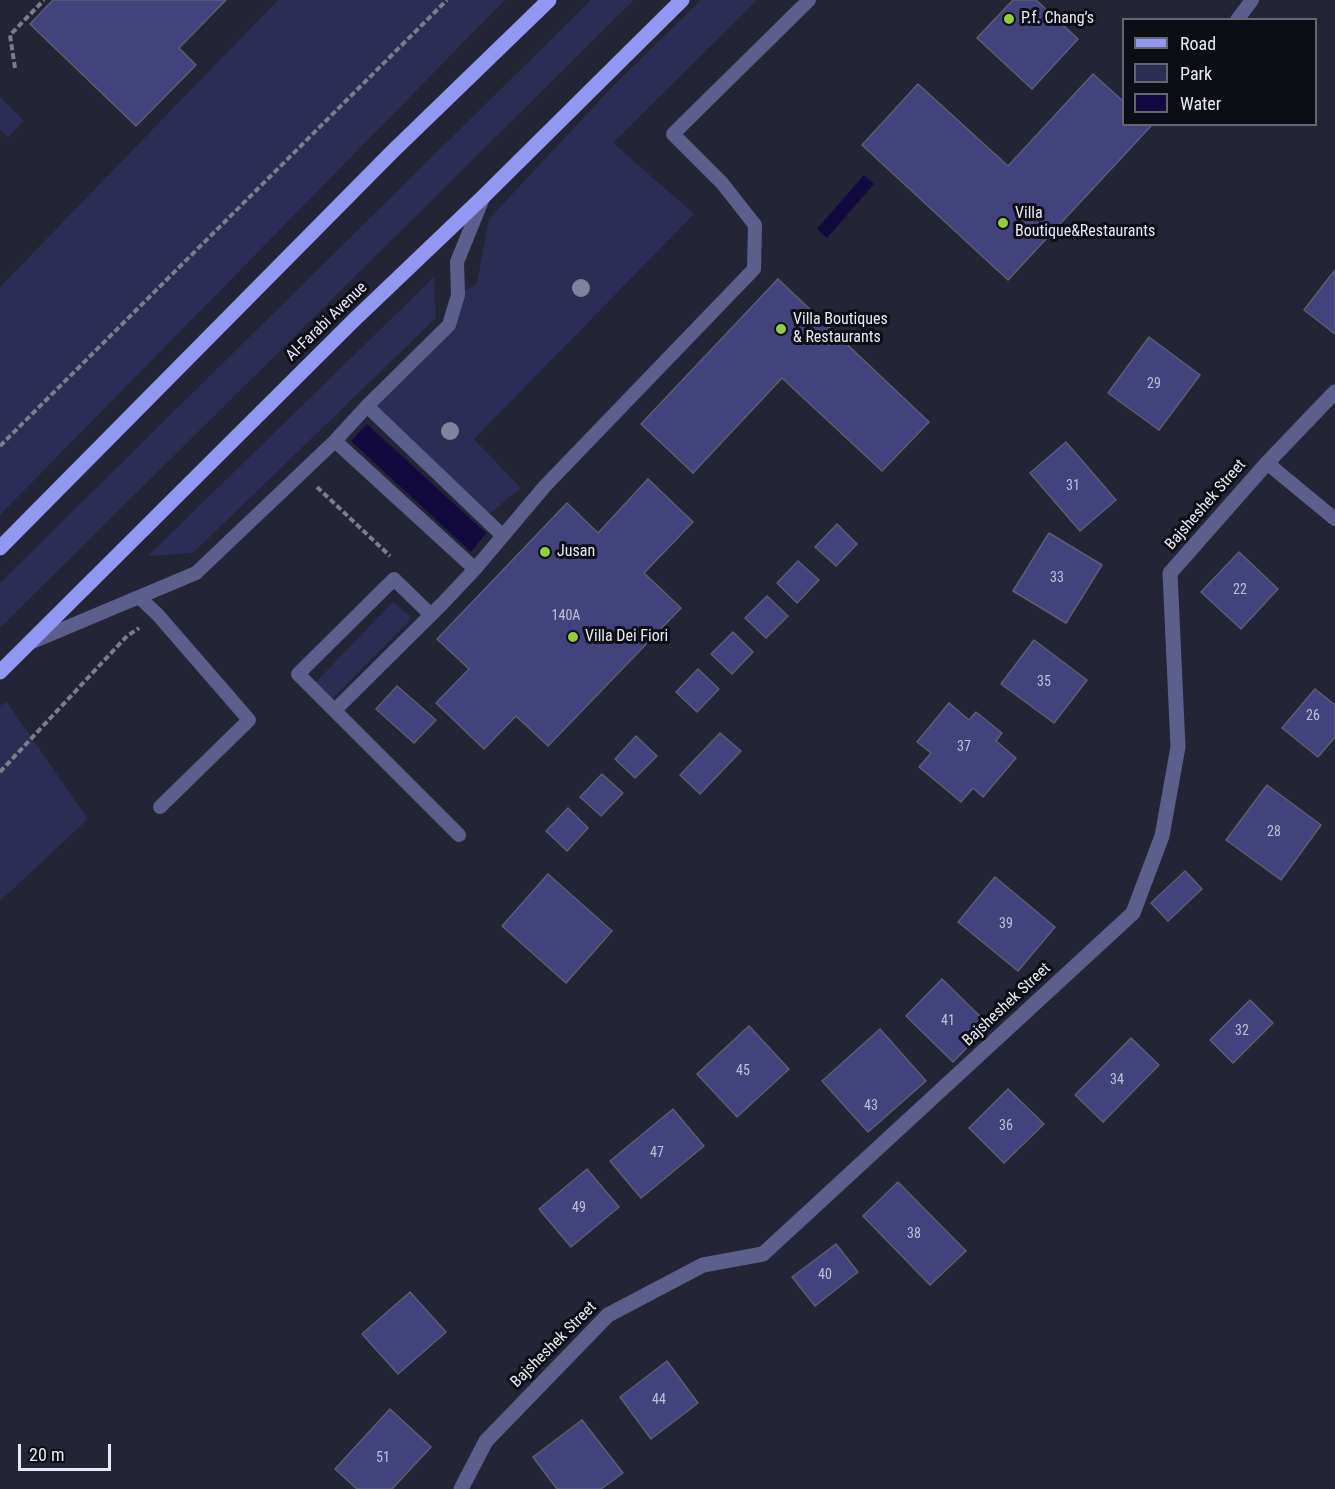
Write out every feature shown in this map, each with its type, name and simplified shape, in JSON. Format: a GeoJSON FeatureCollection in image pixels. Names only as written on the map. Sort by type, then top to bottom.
{"type":"FeatureCollection","features":[{"type":"Feature","properties":{"kind":"main road"},"geometry":{"type":"LineString","coordinates":[[0,548],[392,152],[549,0]]}},
{"type":"Feature","properties":{"kind":"main road","name":"Al-Farabi Avenue"},"geometry":{"type":"LineString","coordinates":[[0,672],[346,328],[483,197],[682,0]]}},
{"type":"Feature","properties":{"kind":"street","name":"Bajsheshek Street"},"geometry":{"type":"LineString","coordinates":[[461,1489],[486,1441],[608,1315],[703,1265],[763,1254],[1133,913],[1162,836],[1178,747],[1170,573],[1267,463],[1335,392]]}},
{"type":"Feature","properties":{"kind":"lane"},"geometry":{"type":"LineString","coordinates":[[335,710],[475,569],[545,486],[754,269],[755,225],[722,183],[674,134],[808,0]]}},
{"type":"Feature","properties":{"kind":"lane"},"geometry":{"type":"LineString","coordinates":[[1238,18],[1252,0]]}},
{"type":"Feature","properties":{"kind":"lane"},"geometry":{"type":"LineString","coordinates":[[30,643],[196,573],[335,441],[367,405],[449,325],[458,295],[457,262],[483,197]]}},
{"type":"Feature","properties":{"kind":"lane"},"geometry":{"type":"LineString","coordinates":[[367,405],[503,536]]}},
{"type":"Feature","properties":{"kind":"lane"},"geometry":{"type":"LineString","coordinates":[[335,441],[475,569]]}},
{"type":"Feature","properties":{"kind":"lane"},"geometry":{"type":"LineString","coordinates":[[1267,463],[1335,519]]}},
{"type":"Feature","properties":{"kind":"lane"},"geometry":{"type":"LineString","coordinates":[[431,615],[394,579],[298,674],[459,835]]}},
{"type":"Feature","properties":{"kind":"lane"},"geometry":{"type":"LineString","coordinates":[[139,597],[158,615],[249,720],[160,807]]}},
{"type":"Feature","properties":{"kind":"path"},"geometry":{"type":"LineString","coordinates":[[15,68],[10,35],[44,0]]}},
{"type":"Feature","properties":{"kind":"path"},"geometry":{"type":"LineString","coordinates":[[0,446],[447,0]]}},
{"type":"Feature","properties":{"kind":"path"},"geometry":{"type":"LineString","coordinates":[[312,481],[395,561]]}},
{"type":"Feature","properties":{"kind":"path"},"geometry":{"type":"LineString","coordinates":[[0,772],[127,636],[158,615]]}},
{"type":"Feature","properties":{"kind":"green space"},"geometry":{"type":"Polygon","coordinates":[[[278,0],[505,0],[0,515],[0,287],[278,0]]]}},
{"type":"Feature","properties":{"kind":"green space"},"geometry":{"type":"Polygon","coordinates":[[[591,0],[634,0],[0,628],[0,583],[591,0]]]}},
{"type":"Feature","properties":{"kind":"green space"},"geometry":{"type":"Polygon","coordinates":[[[701,0],[757,0],[613,143],[694,214],[474,439],[521,488],[484,518],[367,406],[449,325],[458,295],[477,283],[489,219],[614,85],[701,0]]]}},
{"type":"Feature","properties":{"kind":"green space"},"geometry":{"type":"Polygon","coordinates":[[[0,97],[24,121],[8,137],[0,130],[0,97]]]}},
{"type":"Feature","properties":{"kind":"green space"},"geometry":{"type":"Polygon","coordinates":[[[434,277],[436,318],[193,553],[148,556],[434,277]]]}},
{"type":"Feature","properties":{"kind":"green space"},"geometry":{"type":"Polygon","coordinates":[[[393,602],[412,618],[328,703],[311,687],[393,602]]]}},
{"type":"Feature","properties":{"kind":"green space"},"geometry":{"type":"Polygon","coordinates":[[[6,701],[88,819],[0,901],[0,706],[6,701]]]}},
{"type":"Feature","properties":{"kind":"water"},"geometry":{"type":"Polygon","coordinates":[[[864,175],[874,184],[827,238],[817,229],[864,175]]]}},
{"type":"Feature","properties":{"kind":"water"},"geometry":{"type":"Polygon","coordinates":[[[367,424],[486,533],[471,552],[351,441],[367,424]]]}},
{"type":"Feature","properties":{"kind":"building"},"geometry":{"type":"Polygon","coordinates":[[[53,0],[226,0],[179,48],[196,65],[136,126],[30,24],[53,0]]]}},
{"type":"Feature","properties":{"kind":"building"},"geometry":{"type":"Polygon","coordinates":[[[1013,0],[1036,0],[1078,39],[1032,89],[977,38],[1013,0]]]}},
{"type":"Feature","properties":{"kind":"building","name":"Villa Boutique&Restaurants"},"geometry":{"type":"Polygon","coordinates":[[[1093,74],[1122,100],[1122,126],[1151,126],[1008,280],[862,145],[918,84],[1008,166],[1093,74]]]}},
{"type":"Feature","properties":{"kind":"building"},"geometry":{"type":"Polygon","coordinates":[[[1335,270],[1335,334],[1304,310],[1335,270]]]}},
{"type":"Feature","properties":{"kind":"building","name":"Villa Boutiques & Restaurants"},"geometry":{"type":"Polygon","coordinates":[[[778,279],[929,422],[882,471],[782,378],[693,473],[641,424],[778,279]]]}},
{"type":"Feature","properties":{"kind":"building"},"geometry":{"type":"Polygon","coordinates":[[[1149,337],[1200,375],[1159,430],[1108,393],[1149,337]]]}},
{"type":"Feature","properties":{"kind":"building"},"geometry":{"type":"Polygon","coordinates":[[[1066,442],[1116,500],[1080,531],[1030,473],[1066,442]]]}},
{"type":"Feature","properties":{"kind":"building"},"geometry":{"type":"Polygon","coordinates":[[[648,479],[693,522],[644,573],[681,608],[548,746],[516,716],[484,749],[436,703],[469,669],[437,639],[567,503],[598,533],[648,479]]]}},
{"type":"Feature","properties":{"kind":"building"},"geometry":{"type":"Polygon","coordinates":[[[837,524],[857,544],[836,566],[815,547],[837,524]]]}},
{"type":"Feature","properties":{"kind":"building"},"geometry":{"type":"Polygon","coordinates":[[[1049,533],[1102,565],[1066,623],[1013,591],[1049,533]]]}},
{"type":"Feature","properties":{"kind":"building"},"geometry":{"type":"Polygon","coordinates":[[[1239,552],[1278,589],[1241,629],[1201,592],[1239,552]]]}},
{"type":"Feature","properties":{"kind":"building"},"geometry":{"type":"Polygon","coordinates":[[[798,561],[819,580],[797,603],[777,583],[798,561]]]}},
{"type":"Feature","properties":{"kind":"building"},"geometry":{"type":"Polygon","coordinates":[[[767,596],[788,616],[766,638],[745,618],[767,596]]]}},
{"type":"Feature","properties":{"kind":"building"},"geometry":{"type":"Polygon","coordinates":[[[733,632],[753,652],[732,674],[711,654],[733,632]]]}},
{"type":"Feature","properties":{"kind":"building"},"geometry":{"type":"Polygon","coordinates":[[[1034,640],[1087,680],[1054,723],[1001,684],[1034,640]]]}},
{"type":"Feature","properties":{"kind":"building"},"geometry":{"type":"Polygon","coordinates":[[[698,669],[719,689],[697,712],[676,692],[698,669]]]}},
{"type":"Feature","properties":{"kind":"building"},"geometry":{"type":"Polygon","coordinates":[[[397,686],[436,720],[414,743],[376,709],[397,686]]]}},
{"type":"Feature","properties":{"kind":"building"},"geometry":{"type":"Polygon","coordinates":[[[1315,689],[1335,705],[1335,737],[1318,757],[1282,728],[1315,689]]]}},
{"type":"Feature","properties":{"kind":"building"},"geometry":{"type":"Polygon","coordinates":[[[949,703],[969,720],[976,712],[1002,733],[996,741],[1016,758],[983,797],[973,788],[961,802],[919,767],[931,753],[917,742],[949,703]]]}},
{"type":"Feature","properties":{"kind":"building"},"geometry":{"type":"Polygon","coordinates":[[[720,733],[741,751],[700,794],[680,775],[720,733]]]}},
{"type":"Feature","properties":{"kind":"building"},"geometry":{"type":"Polygon","coordinates":[[[636,736],[657,756],[635,778],[615,759],[636,736]]]}},
{"type":"Feature","properties":{"kind":"building"},"geometry":{"type":"Polygon","coordinates":[[[602,774],[623,793],[601,816],[580,797],[602,774]]]}},
{"type":"Feature","properties":{"kind":"building"},"geometry":{"type":"Polygon","coordinates":[[[1267,785],[1321,825],[1281,880],[1226,840],[1267,785]]]}},
{"type":"Feature","properties":{"kind":"building"},"geometry":{"type":"Polygon","coordinates":[[[568,808],[588,828],[567,851],[546,831],[568,808]]]}},
{"type":"Feature","properties":{"kind":"building"},"geometry":{"type":"Polygon","coordinates":[[[1185,871],[1202,889],[1168,921],[1151,903],[1185,871]]]}},
{"type":"Feature","properties":{"kind":"building"},"geometry":{"type":"Polygon","coordinates":[[[548,874],[612,931],[566,983],[502,926],[548,874]]]}},
{"type":"Feature","properties":{"kind":"building"},"geometry":{"type":"Polygon","coordinates":[[[995,877],[1055,927],[1018,971],[958,922],[995,877]]]}},
{"type":"Feature","properties":{"kind":"building"},"geometry":{"type":"Polygon","coordinates":[[[942,979],[989,1025],[953,1062],[906,1016],[942,979]]]}},
{"type":"Feature","properties":{"kind":"building"},"geometry":{"type":"Polygon","coordinates":[[[1250,1000],[1273,1023],[1233,1063],[1210,1040],[1250,1000]]]}},
{"type":"Feature","properties":{"kind":"building"},"geometry":{"type":"Polygon","coordinates":[[[749,1026],[789,1069],[737,1117],[697,1074],[749,1026]]]}},
{"type":"Feature","properties":{"kind":"building"},"geometry":{"type":"Polygon","coordinates":[[[880,1029],[926,1081],[868,1132],[822,1081],[880,1029]]]}},
{"type":"Feature","properties":{"kind":"building"},"geometry":{"type":"Polygon","coordinates":[[[1131,1038],[1159,1065],[1103,1122],[1075,1095],[1131,1038]]]}},
{"type":"Feature","properties":{"kind":"building"},"geometry":{"type":"Polygon","coordinates":[[[1008,1089],[1044,1124],[1004,1163],[969,1128],[1008,1089]]]}},
{"type":"Feature","properties":{"kind":"building"},"geometry":{"type":"Polygon","coordinates":[[[673,1109],[704,1146],[641,1198],[610,1161],[673,1109]]]}},
{"type":"Feature","properties":{"kind":"building"},"geometry":{"type":"Polygon","coordinates":[[[587,1169],[619,1207],[571,1247],[539,1209],[587,1169]]]}},
{"type":"Feature","properties":{"kind":"building"},"geometry":{"type":"Polygon","coordinates":[[[898,1182],[966,1251],[930,1285],[863,1216],[898,1182]]]}},
{"type":"Feature","properties":{"kind":"building"},"geometry":{"type":"Polygon","coordinates":[[[836,1244],[858,1272],[815,1306],[792,1277],[836,1244]]]}},
{"type":"Feature","properties":{"kind":"building"},"geometry":{"type":"Polygon","coordinates":[[[410,1292],[446,1332],[398,1374],[362,1334],[410,1292]]]}},
{"type":"Feature","properties":{"kind":"building"},"geometry":{"type":"Polygon","coordinates":[[[667,1361],[698,1403],[651,1439],[620,1397],[667,1361]]]}},
{"type":"Feature","properties":{"kind":"building"},"geometry":{"type":"Polygon","coordinates":[[[390,1409],[431,1447],[392,1489],[357,1489],[335,1469],[390,1409]]]}},
{"type":"Feature","properties":{"kind":"building"},"geometry":{"type":"Polygon","coordinates":[[[582,1420],[623,1473],[601,1489],[557,1489],[533,1457],[582,1420]]]}},
{"type":"Feature","properties":{"kind":"place","name":"P.f. Chang’s"},"geometry":{"type":"Point","coordinates":[1009,19]}},
{"type":"Feature","properties":{"kind":"place","name":"Villa Boutique&Restaurants"},"geometry":{"type":"Point","coordinates":[1003,223]}},
{"type":"Feature","properties":{"kind":"place","name":"Villa Boutiques & Restaurants"},"geometry":{"type":"Point","coordinates":[781,329]}},
{"type":"Feature","properties":{"kind":"place","name":"Jusan"},"geometry":{"type":"Point","coordinates":[545,552]}},
{"type":"Feature","properties":{"kind":"place","name":"Villa Dei Fiori"},"geometry":{"type":"Point","coordinates":[573,637]}}]}
